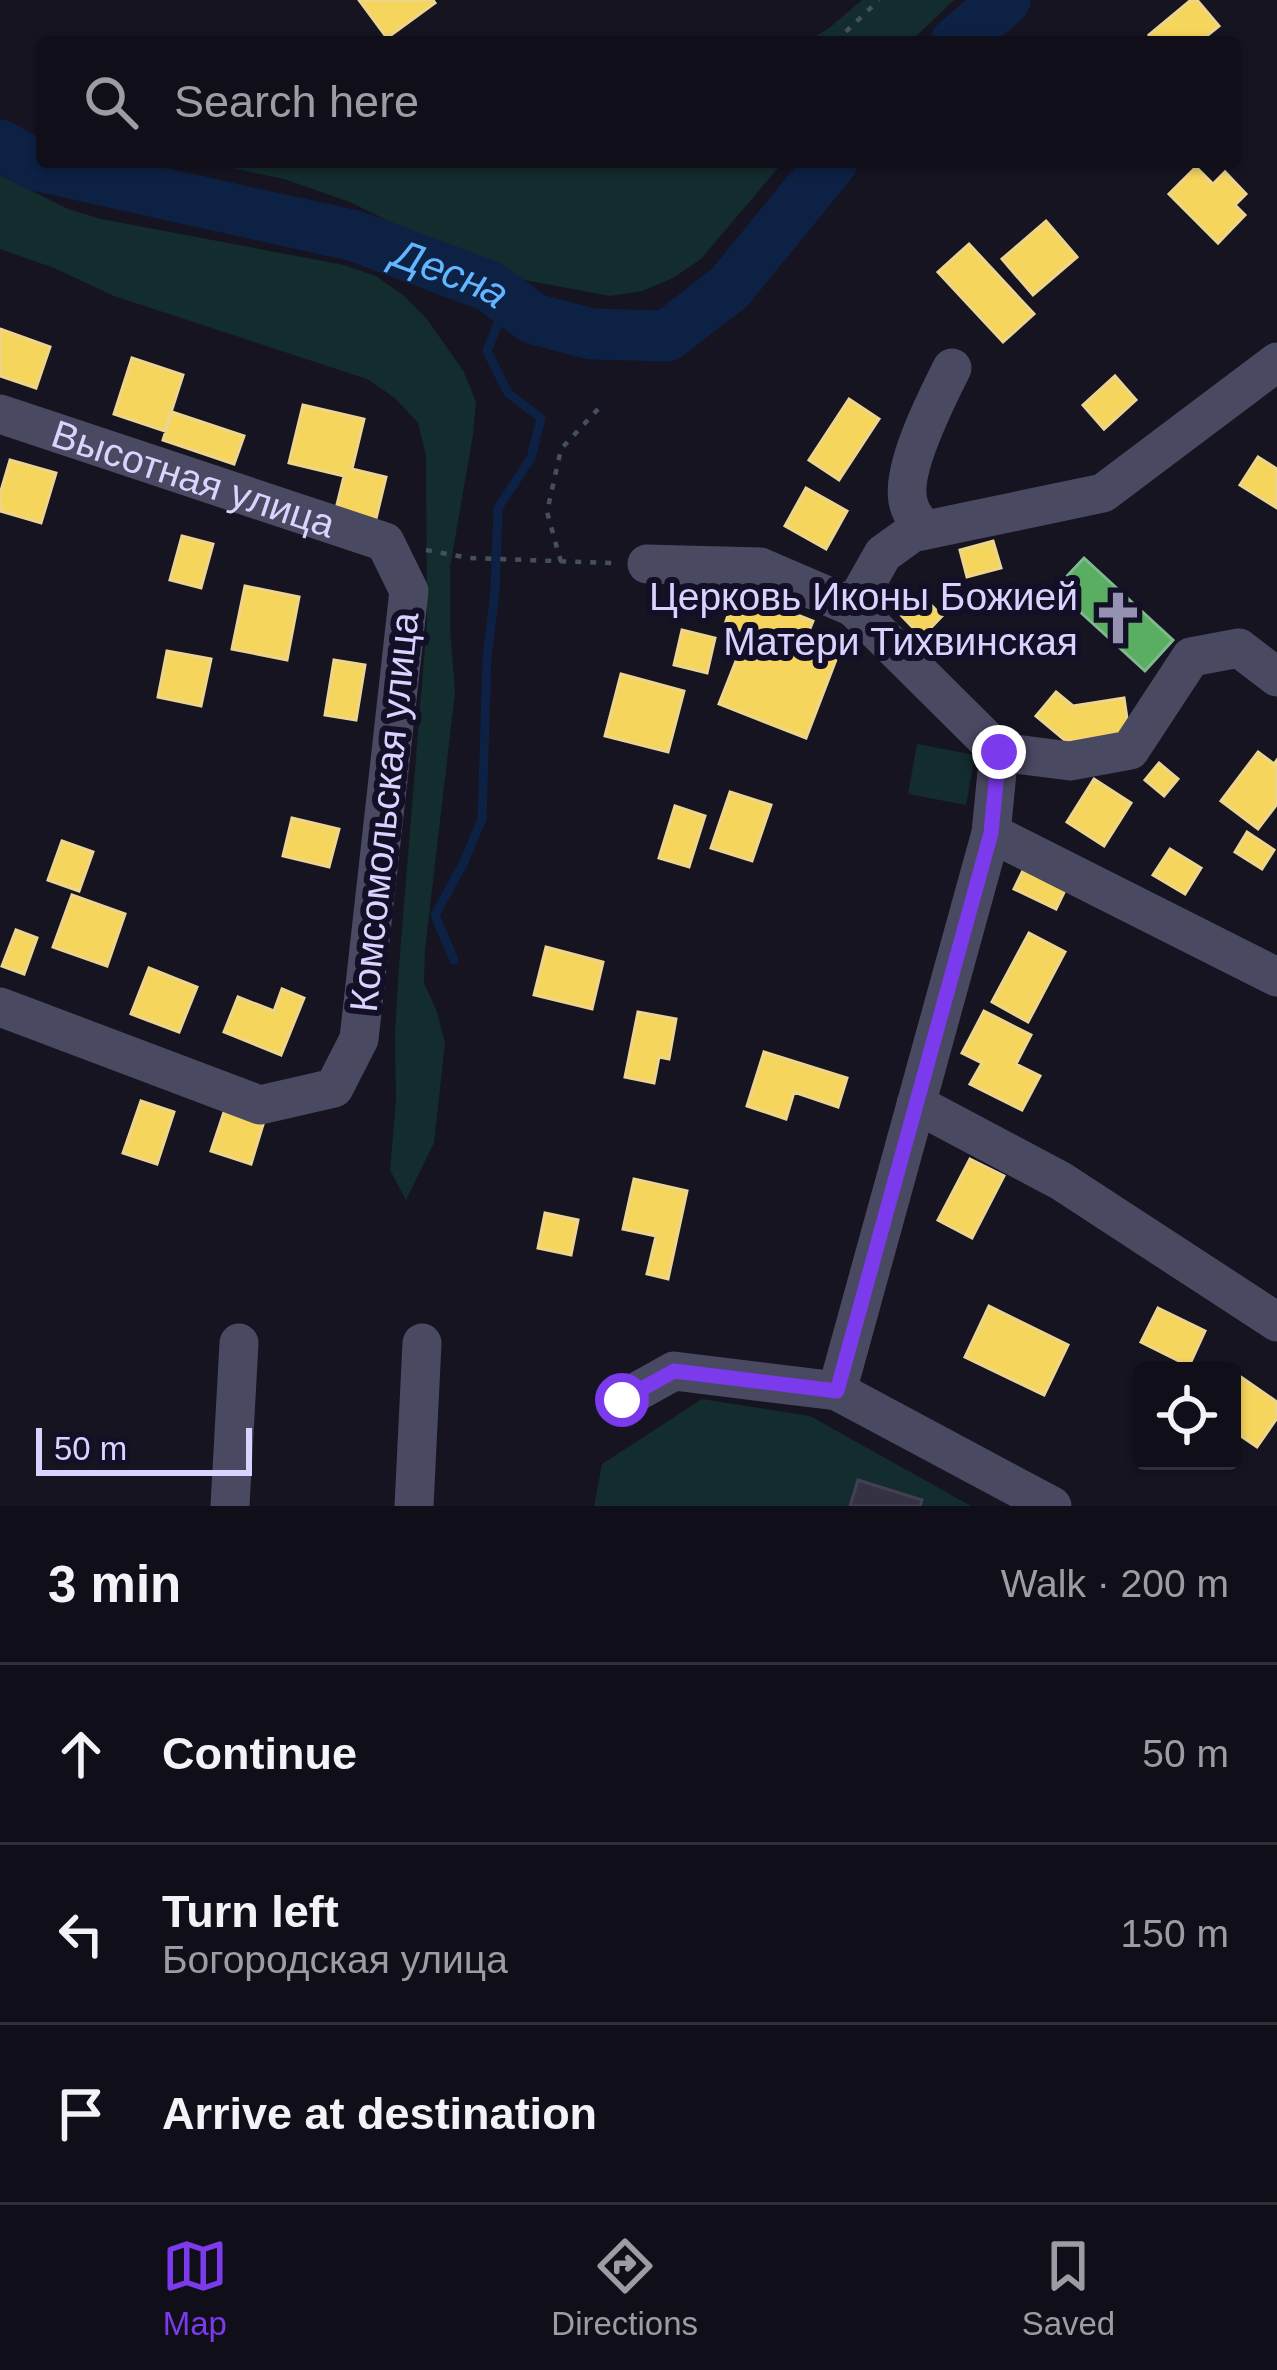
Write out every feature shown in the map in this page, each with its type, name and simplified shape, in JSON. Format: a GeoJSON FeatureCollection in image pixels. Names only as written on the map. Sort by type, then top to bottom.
{"type":"FeatureCollection","features":[{"type":"Feature","properties":{"kind":"street"},"geometry":{"type":"LineString","coordinates":[[853,607],[883,554],[911,533],[1102,493],[1277,362]]}},
{"type":"Feature","properties":{"kind":"street"},"geometry":{"type":"LineString","coordinates":[[924,530],[908,503],[910,475],[926,419],[952,368]]}},
{"type":"Feature","properties":{"kind":"street","name":"Высотная улица"},"geometry":{"type":"LineString","coordinates":[[0,414],[386,542]]}},
{"type":"Feature","properties":{"kind":"street","name":"Комсомольская улица"},"geometry":{"type":"LineString","coordinates":[[0,1006],[260,1105],[334,1088],[359,1040],[409,591],[386,542]]}},
{"type":"Feature","properties":{"kind":"street"},"geometry":{"type":"LineString","coordinates":[[647,564],[760,567],[853,607],[999,752],[1070,761],[1130,750],[1191,657],[1238,648],[1277,677]]}},
{"type":"Feature","properties":{"kind":"street"},"geometry":{"type":"LineString","coordinates":[[837,1391],[991,833],[999,752]]}},
{"type":"Feature","properties":{"kind":"street"},"geometry":{"type":"LineString","coordinates":[[991,833],[1277,977]]}},
{"type":"Feature","properties":{"kind":"street"},"geometry":{"type":"LineString","coordinates":[[916,1104],[1061,1181],[1277,1322]]}},
{"type":"Feature","properties":{"kind":"street"},"geometry":{"type":"LineString","coordinates":[[230,1506],[239,1343]]}},
{"type":"Feature","properties":{"kind":"street"},"geometry":{"type":"LineString","coordinates":[[414,1506],[422,1343]]}},
{"type":"Feature","properties":{"kind":"street"},"geometry":{"type":"LineString","coordinates":[[622,1400],[674,1371],[837,1391],[1052,1506]]}},
{"type":"Feature","properties":{"kind":"path"},"geometry":{"type":"LineString","coordinates":[[842,36],[879,0]]}},
{"type":"Feature","properties":{"kind":"path"},"geometry":{"type":"LineString","coordinates":[[561,562],[547,512],[561,449],[599,408]]}},
{"type":"Feature","properties":{"kind":"path"},"geometry":{"type":"LineString","coordinates":[[469,558],[647,564]]}},
{"type":"Feature","properties":{"kind":"green space"},"geometry":{"type":"Polygon","coordinates":[[[862,0],[954,0],[916,36],[816,36],[862,0]]]}},
{"type":"Feature","properties":{"kind":"green space"},"geometry":{"type":"Polygon","coordinates":[[[778,168],[701,259],[642,291],[610,296],[497,275],[350,202],[284,179],[236,169],[778,168]]]}},
{"type":"Feature","properties":{"kind":"green space"},"geometry":{"type":"Polygon","coordinates":[[[0,175],[68,209],[101,219],[344,265],[376,276],[427,319],[464,372],[476,402],[450,567],[455,692],[425,950],[424,983],[445,1043],[434,1143],[406,1200],[390,1170],[399,966],[427,622],[426,456],[418,423],[395,398],[367,379],[114,296],[0,249],[0,175]]]}},
{"type":"Feature","properties":{"kind":"green space"},"geometry":{"type":"Polygon","coordinates":[[[917,744],[975,755],[966,805],[908,794],[917,744]]]}},
{"type":"Feature","properties":{"kind":"green space"},"geometry":{"type":"Polygon","coordinates":[[[702,1399],[810,1416],[971,1506],[594,1506],[602,1464],[702,1399]]]}},
{"type":"Feature","properties":{"kind":"building: Homes"},"geometry":{"type":"Polygon","coordinates":[[[359,0],[433,0],[435,3],[386,36],[359,0]]]}},
{"type":"Feature","properties":{"kind":"building: Homes"},"geometry":{"type":"Polygon","coordinates":[[[1191,0],[1197,0],[1219,26],[1206,36],[1149,35],[1191,0]]]}},
{"type":"Feature","properties":{"kind":"building: Homes"},"geometry":{"type":"Polygon","coordinates":[[[1195,168],[1213,184],[1225,172],[1246,194],[1235,205],[1245,215],[1218,243],[1169,194],[1195,168]]]}},
{"type":"Feature","properties":{"kind":"building: Homes"},"geometry":{"type":"Polygon","coordinates":[[[1046,221],[1077,257],[1033,295],[1002,259],[1046,221]]]}},
{"type":"Feature","properties":{"kind":"building: Homes"},"geometry":{"type":"Polygon","coordinates":[[[969,244],[1034,314],[1003,342],[938,272],[969,244]]]}},
{"type":"Feature","properties":{"kind":"building: Homes"},"geometry":{"type":"Polygon","coordinates":[[[0,329],[50,347],[36,388],[0,376],[0,329]]]}},
{"type":"Feature","properties":{"kind":"building: Homes"},"geometry":{"type":"Polygon","coordinates":[[[132,358],[183,375],[165,431],[114,414],[132,358]]]}},
{"type":"Feature","properties":{"kind":"building: Homes"},"geometry":{"type":"Polygon","coordinates":[[[1115,376],[1136,400],[1104,429],[1083,405],[1115,376]]]}},
{"type":"Feature","properties":{"kind":"building: Homes"},"geometry":{"type":"Polygon","coordinates":[[[849,399],[879,419],[839,480],[809,460],[849,399]]]}},
{"type":"Feature","properties":{"kind":"building: Homes"},"geometry":{"type":"Polygon","coordinates":[[[303,405],[364,419],[352,469],[386,477],[374,527],[334,517],[344,476],[289,463],[303,405]]]}},
{"type":"Feature","properties":{"kind":"building: Homes"},"geometry":{"type":"Polygon","coordinates":[[[172,412],[244,436],[234,464],[163,440],[172,412]]]}},
{"type":"Feature","properties":{"kind":"building: Homes"},"geometry":{"type":"Polygon","coordinates":[[[1258,457],[1277,469],[1277,508],[1240,485],[1258,457]]]}},
{"type":"Feature","properties":{"kind":"building: Homes"},"geometry":{"type":"Polygon","coordinates":[[[10,460],[56,473],[41,523],[0,511],[10,460]]]}},
{"type":"Feature","properties":{"kind":"building: Homes"},"geometry":{"type":"Polygon","coordinates":[[[806,488],[847,511],[826,549],[785,526],[806,488]]]}},
{"type":"Feature","properties":{"kind":"building: Homes"},"geometry":{"type":"Polygon","coordinates":[[[182,536],[213,544],[201,588],[170,580],[182,536]]]}},
{"type":"Feature","properties":{"kind":"building: Homes"},"geometry":{"type":"Polygon","coordinates":[[[993,541],[1001,568],[967,577],[960,550],[993,541]]]}},
{"type":"Feature","properties":{"kind":"building: Homes"},"geometry":{"type":"Polygon","coordinates":[[[245,586],[299,597],[287,660],[232,649],[245,586]]]}},
{"type":"Feature","properties":{"kind":"building: Homes"},"geometry":{"type":"Polygon","coordinates":[[[737,591],[813,621],[809,631],[842,644],[806,738],[719,704],[747,633],[725,624],[737,591]]]}},
{"type":"Feature","properties":{"kind":"building: Homes"},"geometry":{"type":"Polygon","coordinates":[[[919,593],[942,616],[922,637],[899,613],[919,593]]]}},
{"type":"Feature","properties":{"kind":"building: Homes"},"geometry":{"type":"Polygon","coordinates":[[[682,630],[715,638],[707,673],[674,665],[682,630]]]}},
{"type":"Feature","properties":{"kind":"building: Homes"},"geometry":{"type":"Polygon","coordinates":[[[167,651],[211,659],[201,706],[158,697],[167,651]]]}},
{"type":"Feature","properties":{"kind":"building: Homes"},"geometry":{"type":"Polygon","coordinates":[[[334,660],[365,665],[356,720],[325,715],[334,660]]]}},
{"type":"Feature","properties":{"kind":"building: Homes"},"geometry":{"type":"Polygon","coordinates":[[[621,674],[684,691],[668,752],[605,736],[621,674]]]}},
{"type":"Feature","properties":{"kind":"building: Homes"},"geometry":{"type":"Polygon","coordinates":[[[1056,692],[1073,706],[1124,698],[1129,732],[1067,742],[1036,716],[1056,692]]]}},
{"type":"Feature","properties":{"kind":"building: Homes"},"geometry":{"type":"Polygon","coordinates":[[[1258,752],[1274,764],[1277,760],[1277,804],[1258,829],[1221,801],[1258,752]]]}},
{"type":"Feature","properties":{"kind":"building: Homes"},"geometry":{"type":"Polygon","coordinates":[[[1159,763],[1178,779],[1164,796],[1145,780],[1159,763]]]}},
{"type":"Feature","properties":{"kind":"building: Homes"},"geometry":{"type":"Polygon","coordinates":[[[1094,779],[1131,803],[1104,846],[1067,822],[1094,779]]]}},
{"type":"Feature","properties":{"kind":"building: Homes"},"geometry":{"type":"Polygon","coordinates":[[[730,792],[771,805],[752,861],[711,848],[730,792]]]}},
{"type":"Feature","properties":{"kind":"building: Homes"},"geometry":{"type":"Polygon","coordinates":[[[675,806],[705,816],[689,867],[659,858],[675,806]]]}},
{"type":"Feature","properties":{"kind":"building: Homes"},"geometry":{"type":"Polygon","coordinates":[[[292,818],[339,829],[329,867],[283,856],[292,818]]]}},
{"type":"Feature","properties":{"kind":"building: Homes"},"geometry":{"type":"Polygon","coordinates":[[[1247,832],[1274,850],[1262,869],[1235,852],[1247,832]]]}},
{"type":"Feature","properties":{"kind":"building: Homes"},"geometry":{"type":"Polygon","coordinates":[[[62,841],[93,852],[79,891],[48,880],[62,841]]]}},
{"type":"Feature","properties":{"kind":"building: Homes"},"geometry":{"type":"Polygon","coordinates":[[[1170,849],[1201,868],[1185,894],[1153,875],[1170,849]]]}},
{"type":"Feature","properties":{"kind":"building: Homes"},"geometry":{"type":"Polygon","coordinates":[[[1028,860],[1070,880],[1056,909],[1014,889],[1028,860]]]}},
{"type":"Feature","properties":{"kind":"building: Homes"},"geometry":{"type":"Polygon","coordinates":[[[72,895],[125,914],[107,966],[53,947],[72,895]]]}},
{"type":"Feature","properties":{"kind":"building: Homes"},"geometry":{"type":"Polygon","coordinates":[[[16,930],[37,938],[24,974],[2,966],[16,930]]]}},
{"type":"Feature","properties":{"kind":"building: Homes"},"geometry":{"type":"Polygon","coordinates":[[[1029,933],[1065,952],[1028,1022],[992,1002],[1029,933]]]}},
{"type":"Feature","properties":{"kind":"building: Homes"},"geometry":{"type":"Polygon","coordinates":[[[546,947],[603,962],[592,1009],[534,995],[546,947]]]}},
{"type":"Feature","properties":{"kind":"building: Homes"},"geometry":{"type":"Polygon","coordinates":[[[149,968],[197,987],[179,1032],[131,1014],[149,968]]]}},
{"type":"Feature","properties":{"kind":"building: Homes"},"geometry":{"type":"Polygon","coordinates":[[[282,989],[304,998],[281,1055],[224,1032],[238,997],[274,1011],[282,989]]]}},
{"type":"Feature","properties":{"kind":"building: Homes"},"geometry":{"type":"Polygon","coordinates":[[[984,1011],[1031,1035],[1016,1064],[1040,1076],[1022,1110],[970,1084],[982,1063],[962,1053],[984,1011]]]}},
{"type":"Feature","properties":{"kind":"building: Homes"},"geometry":{"type":"Polygon","coordinates":[[[638,1012],[676,1019],[669,1059],[659,1057],[654,1083],[625,1077],[638,1012]]]}},
{"type":"Feature","properties":{"kind":"building: Homes"},"geometry":{"type":"Polygon","coordinates":[[[764,1052],[847,1078],[838,1107],[794,1092],[786,1119],[747,1106],[764,1052]]]}},
{"type":"Feature","properties":{"kind":"building: Homes"},"geometry":{"type":"Polygon","coordinates":[[[141,1101],[174,1112],[157,1164],[123,1153],[141,1101]]]}},
{"type":"Feature","properties":{"kind":"building: Homes"},"geometry":{"type":"Polygon","coordinates":[[[226,1106],[265,1118],[251,1164],[211,1151],[226,1106]]]}},
{"type":"Feature","properties":{"kind":"building: Homes"},"geometry":{"type":"Polygon","coordinates":[[[970,1159],[1004,1176],[972,1238],[938,1220],[970,1159]]]}},
{"type":"Feature","properties":{"kind":"building: Homes"},"geometry":{"type":"Polygon","coordinates":[[[634,1179],[687,1191],[668,1279],[647,1274],[656,1236],[623,1229],[634,1179]]]}},
{"type":"Feature","properties":{"kind":"building: Homes"},"geometry":{"type":"Polygon","coordinates":[[[545,1213],[578,1220],[571,1255],[538,1248],[545,1213]]]}},
{"type":"Feature","properties":{"kind":"building: Homes"},"geometry":{"type":"Polygon","coordinates":[[[989,1306],[1068,1345],[1044,1395],[965,1357],[989,1306]]]}},
{"type":"Feature","properties":{"kind":"building: Homes"},"geometry":{"type":"Polygon","coordinates":[[[1158,1308],[1205,1331],[1191,1362],[1181,1362],[1141,1342],[1158,1308]]]}},
{"type":"Feature","properties":{"kind":"building: Homes"},"geometry":{"type":"Polygon","coordinates":[[[1241,1377],[1277,1402],[1277,1418],[1257,1447],[1241,1436],[1241,1377]]]}},
{"type":"Feature","properties":{"kind":"building: Public"},"geometry":{"type":"Polygon","coordinates":[[[1084,558],[1173,640],[1145,671],[1055,589],[1084,558]]]}},
{"type":"Feature","properties":{"kind":"building: Other"},"geometry":{"type":"Polygon","coordinates":[[[858,1480],[922,1500],[920,1506],[850,1506],[858,1480]]]}},
{"type":"Feature","properties":{"kind":"waterway","name":"Десна"},"geometry":{"type":"LineString","coordinates":[[963,36],[1005,0]]}},
{"type":"Feature","properties":{"kind":"waterway","name":"Десна"},"geometry":{"type":"LineString","coordinates":[[0,145],[36,165]]}},
{"type":"Feature","properties":{"kind":"waterway","name":"Десна"},"geometry":{"type":"LineString","coordinates":[[49,168],[355,236],[489,286],[534,319],[592,334],[667,336],[730,287],[827,168]]}},
{"type":"Feature","properties":{"kind":"waterway"},"geometry":{"type":"LineString","coordinates":[[454,960],[435,915],[482,819],[498,508],[531,458],[541,418],[508,393],[487,351],[510,302]]}},
{"type":"Feature","properties":{"kind":"place","name":"Церковь Иконы Божией Матери Тихвинская"},"geometry":{"type":"Point","coordinates":[1118,618]}},
{"type":"Feature","properties":{"kind":"route"},"geometry":{"type":"LineString","coordinates":[[622,1400],[674,1371],[837,1391],[991,833],[999,752]]}}]}
